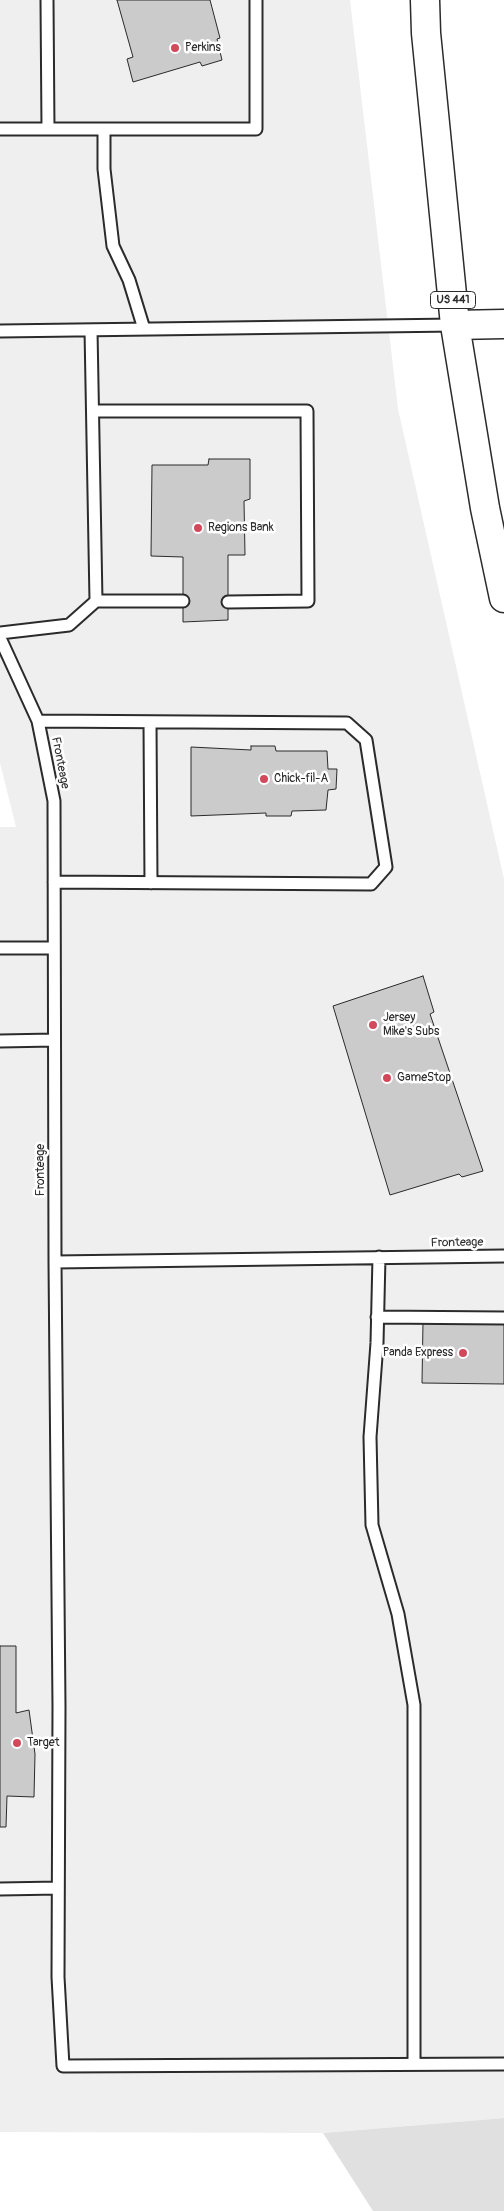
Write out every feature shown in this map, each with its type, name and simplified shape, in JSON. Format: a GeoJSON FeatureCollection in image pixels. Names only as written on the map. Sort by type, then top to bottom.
{"type":"FeatureCollection","features":[{"type":"Feature","properties":{"kind":"main road","name":"US 441"},"geometry":{"type":"LineString","coordinates":[[424,0],[456,326],[485,508],[504,598]]}},
{"type":"Feature","properties":{"kind":"main road"},"geometry":{"type":"LineString","coordinates":[[456,326],[504,324]]}},
{"type":"Feature","properties":{"kind":"lane"},"geometry":{"type":"LineString","coordinates":[[47,0],[48,129]]}},
{"type":"Feature","properties":{"kind":"lane"},"geometry":{"type":"LineString","coordinates":[[0,129],[256,129],[256,0]]}},
{"type":"Feature","properties":{"kind":"lane"},"geometry":{"type":"LineString","coordinates":[[104,129],[104,169],[113,246],[129,280],[144,329]]}},
{"type":"Feature","properties":{"kind":"lane"},"geometry":{"type":"LineString","coordinates":[[0,331],[456,326]]}},
{"type":"Feature","properties":{"kind":"lane"},"geometry":{"type":"LineString","coordinates":[[91,330],[94,411],[96,601]]}},
{"type":"Feature","properties":{"kind":"lane"},"geometry":{"type":"LineString","coordinates":[[94,411],[307,411],[308,602],[228,602]]}},
{"type":"Feature","properties":{"kind":"lane"},"geometry":{"type":"LineString","coordinates":[[0,633],[69,625],[96,601],[183,602]]}},
{"type":"Feature","properties":{"kind":"lane","name":"Fronteage"},"geometry":{"type":"LineString","coordinates":[[0,638],[38,721],[54,801],[55,1262],[504,1256]]}},
{"type":"Feature","properties":{"kind":"lane"},"geometry":{"type":"LineString","coordinates":[[38,721],[347,723],[366,740],[386,867],[371,884],[54,882]]}},
{"type":"Feature","properties":{"kind":"lane"},"geometry":{"type":"LineString","coordinates":[[150,722],[151,883]]}},
{"type":"Feature","properties":{"kind":"lane"},"geometry":{"type":"LineString","coordinates":[[0,948],[54,948]]}},
{"type":"Feature","properties":{"kind":"lane"},"geometry":{"type":"LineString","coordinates":[[0,1040],[54,1040]]}},
{"type":"Feature","properties":{"kind":"lane"},"geometry":{"type":"LineString","coordinates":[[379,1257],[370,1437],[372,1525],[398,1614],[414,1705],[414,2064]]}},
{"type":"Feature","properties":{"kind":"lane"},"geometry":{"type":"LineString","coordinates":[[55,1262],[58,1977],[63,2066],[504,2064]]}},
{"type":"Feature","properties":{"kind":"lane"},"geometry":{"type":"LineString","coordinates":[[377,1318],[504,1318]]}},
{"type":"Feature","properties":{"kind":"lane"},"geometry":{"type":"LineString","coordinates":[[0,1889],[58,1888]]}},
{"type":"Feature","properties":{"kind":"shaded area"},"geometry":{"type":"Polygon","coordinates":[[[0,0],[350,0],[398,409],[504,879],[504,2118],[323,2133],[0,2132],[0,827],[16,827],[0,763],[0,0]]]}},
{"type":"Feature","properties":{"kind":"shaded area"},"geometry":{"type":"Polygon","coordinates":[[[504,2118],[504,2211],[373,2211],[323,2133],[504,2118]]]}},
{"type":"Feature","properties":{"kind":"building","name":"Perkins"},"geometry":{"type":"Polygon","coordinates":[[[117,0],[210,0],[220,38],[217,39],[222,60],[202,66],[200,62],[133,82],[127,59],[133,57],[117,0]]]}},
{"type":"Feature","properties":{"kind":"building","name":"Regions Bank"},"geometry":{"type":"Polygon","coordinates":[[[209,459],[250,459],[250,499],[244,501],[245,555],[228,555],[228,620],[183,622],[183,557],[151,556],[152,465],[208,465],[209,459]]]}},
{"type":"Feature","properties":{"kind":"building","name":"Chick-fil-A"},"geometry":{"type":"Polygon","coordinates":[[[251,746],[275,746],[276,751],[327,751],[328,769],[337,769],[336,789],[328,790],[326,810],[292,811],[291,816],[266,816],[266,813],[191,816],[191,747],[251,750],[251,746]]]}},
{"type":"Feature","properties":{"kind":"building"},"geometry":{"type":"Polygon","coordinates":[[[423,976],[434,1012],[430,1014],[483,1171],[462,1177],[459,1174],[390,1195],[333,1006],[423,976]]]}},
{"type":"Feature","properties":{"kind":"building","name":"Panda Express"},"geometry":{"type":"Polygon","coordinates":[[[423,1322],[504,1323],[504,1384],[422,1383],[423,1322]]]}},
{"type":"Feature","properties":{"kind":"building","name":"Target"},"geometry":{"type":"Polygon","coordinates":[[[0,1646],[16,1646],[16,1713],[29,1710],[35,1754],[34,1797],[7,1796],[6,1827],[0,1827],[0,1646]]]}},
{"type":"Feature","properties":{"kind":"place","name":"Perkins"},"geometry":{"type":"Point","coordinates":[175,48]}},
{"type":"Feature","properties":{"kind":"place","name":"Regions Bank"},"geometry":{"type":"Point","coordinates":[198,528]}},
{"type":"Feature","properties":{"kind":"place","name":"Chick-fil-A"},"geometry":{"type":"Point","coordinates":[264,779]}},
{"type":"Feature","properties":{"kind":"place","name":"Jersey Mike's Subs"},"geometry":{"type":"Point","coordinates":[373,1025]}},
{"type":"Feature","properties":{"kind":"place","name":"GameStop"},"geometry":{"type":"Point","coordinates":[387,1078]}},
{"type":"Feature","properties":{"kind":"place","name":"Panda Express"},"geometry":{"type":"Point","coordinates":[463,1353]}},
{"type":"Feature","properties":{"kind":"place","name":"Target"},"geometry":{"type":"Point","coordinates":[17,1743]}}]}
